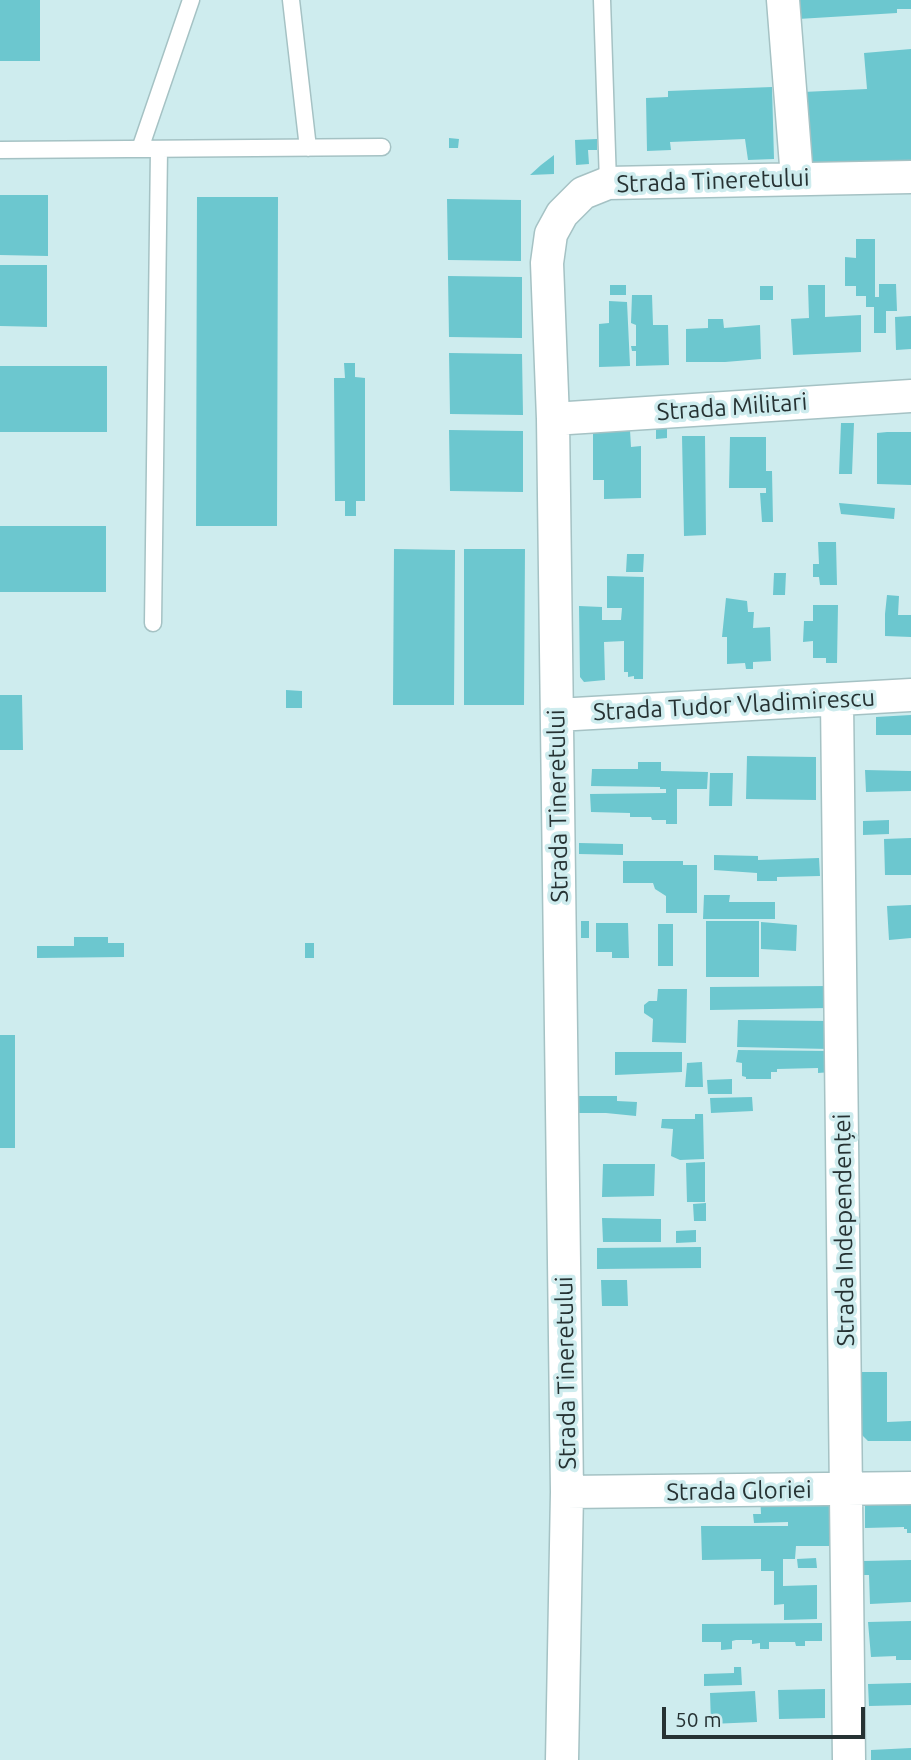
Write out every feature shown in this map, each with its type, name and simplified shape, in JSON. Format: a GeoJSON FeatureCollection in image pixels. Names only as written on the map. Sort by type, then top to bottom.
{"type":"FeatureCollection","features":[{"type":"Feature","properties":{"kind":"street"},"geometry":{"type":"LineString","coordinates":[[783,0],[797,178]]}},
{"type":"Feature","properties":{"kind":"street","name":"Strada Tineretului"},"geometry":{"type":"LineString","coordinates":[[562,1760],[568,1492],[553,419],[547,263],[551,234],[562,214],[583,194],[608,183],[911,177]]}},
{"type":"Feature","properties":{"kind":"street","name":"Strada Militari"},"geometry":{"type":"LineString","coordinates":[[553,419],[911,396]]}},
{"type":"Feature","properties":{"kind":"street","name":"Strada Tudor Vladimirescu"},"geometry":{"type":"LineString","coordinates":[[557,715],[911,695]]}},
{"type":"Feature","properties":{"kind":"street","name":"Strada Independenței"},"geometry":{"type":"LineString","coordinates":[[837,700],[849,1760]]}},
{"type":"Feature","properties":{"kind":"street","name":"Strada Gloriei"},"geometry":{"type":"LineString","coordinates":[[568,1492],[911,1488]]}},
{"type":"Feature","properties":{"kind":"lane"},"geometry":{"type":"LineString","coordinates":[[141,149],[191,0]]}},
{"type":"Feature","properties":{"kind":"lane"},"geometry":{"type":"LineString","coordinates":[[291,0],[308,148]]}},
{"type":"Feature","properties":{"kind":"lane"},"geometry":{"type":"LineString","coordinates":[[602,0],[608,183]]}},
{"type":"Feature","properties":{"kind":"lane"},"geometry":{"type":"LineString","coordinates":[[0,150],[382,147]]}},
{"type":"Feature","properties":{"kind":"lane"},"geometry":{"type":"LineString","coordinates":[[153,623],[159,149]]}},
{"type":"Feature","properties":{"kind":"building"},"geometry":{"type":"Polygon","coordinates":[[[0,0],[40,0],[40,61],[0,61],[0,0]]]}},
{"type":"Feature","properties":{"kind":"building"},"geometry":{"type":"Polygon","coordinates":[[[796,0],[911,0],[911,9],[897,9],[897,13],[798,19],[796,0]]]}},
{"type":"Feature","properties":{"kind":"building"},"geometry":{"type":"Polygon","coordinates":[[[911,49],[911,161],[808,169],[803,92],[867,89],[864,53],[911,49]]]}},
{"type":"Feature","properties":{"kind":"building"},"geometry":{"type":"Polygon","coordinates":[[[772,87],[774,159],[748,160],[745,139],[670,142],[671,150],[647,151],[646,98],[668,97],[668,91],[772,87]]]}},
{"type":"Feature","properties":{"kind":"building"},"geometry":{"type":"Polygon","coordinates":[[[449,138],[459,139],[458,148],[449,148],[449,138]]]}},
{"type":"Feature","properties":{"kind":"building"},"geometry":{"type":"Polygon","coordinates":[[[597,139],[597,150],[588,150],[589,164],[576,165],[575,140],[597,139]]]}},
{"type":"Feature","properties":{"kind":"building"},"geometry":{"type":"Polygon","coordinates":[[[554,155],[554,174],[530,175],[541,165],[554,155]]]}},
{"type":"Feature","properties":{"kind":"building"},"geometry":{"type":"Polygon","coordinates":[[[0,195],[48,195],[48,256],[0,255],[0,195]]]}},
{"type":"Feature","properties":{"kind":"building"},"geometry":{"type":"Polygon","coordinates":[[[197,197],[278,197],[277,526],[196,526],[197,197]]]}},
{"type":"Feature","properties":{"kind":"building"},"geometry":{"type":"Polygon","coordinates":[[[447,199],[521,200],[521,261],[448,260],[447,199]]]}},
{"type":"Feature","properties":{"kind":"building"},"geometry":{"type":"Polygon","coordinates":[[[856,239],[875,239],[875,297],[879,297],[879,284],[896,284],[897,311],[886,311],[886,333],[874,333],[874,307],[866,307],[866,296],[856,296],[856,286],[845,286],[845,257],[856,258],[856,239]]]}},
{"type":"Feature","properties":{"kind":"building"},"geometry":{"type":"Polygon","coordinates":[[[0,265],[47,265],[47,327],[0,326],[0,265]]]}},
{"type":"Feature","properties":{"kind":"building"},"geometry":{"type":"Polygon","coordinates":[[[448,276],[522,277],[522,338],[449,337],[448,276]]]}},
{"type":"Feature","properties":{"kind":"building"},"geometry":{"type":"Polygon","coordinates":[[[610,285],[626,285],[626,295],[610,295],[610,285]]]}},
{"type":"Feature","properties":{"kind":"building"},"geometry":{"type":"Polygon","coordinates":[[[808,285],[825,285],[825,317],[861,315],[861,352],[793,355],[791,319],[809,318],[808,285]]]}},
{"type":"Feature","properties":{"kind":"building"},"geometry":{"type":"Polygon","coordinates":[[[760,286],[773,286],[773,300],[760,300],[760,286]]]}},
{"type":"Feature","properties":{"kind":"building"},"geometry":{"type":"Polygon","coordinates":[[[632,295],[652,295],[653,325],[668,325],[669,365],[636,366],[636,351],[632,351],[631,346],[636,346],[636,325],[631,323],[632,295]]]}},
{"type":"Feature","properties":{"kind":"building"},"geometry":{"type":"Polygon","coordinates":[[[609,301],[627,302],[630,366],[599,367],[599,324],[609,323],[609,301]]]}},
{"type":"Feature","properties":{"kind":"building"},"geometry":{"type":"Polygon","coordinates":[[[911,316],[911,349],[896,350],[895,317],[911,316]]]}},
{"type":"Feature","properties":{"kind":"building"},"geometry":{"type":"Polygon","coordinates":[[[708,319],[723,319],[724,328],[760,325],[761,359],[686,362],[686,329],[708,328],[708,319]]]}},
{"type":"Feature","properties":{"kind":"building"},"geometry":{"type":"Polygon","coordinates":[[[449,353],[522,354],[523,415],[450,414],[449,353]]]}},
{"type":"Feature","properties":{"kind":"building"},"geometry":{"type":"Polygon","coordinates":[[[344,363],[355,363],[355,377],[365,378],[365,501],[356,501],[356,516],[345,516],[345,501],[335,501],[334,378],[345,378],[344,363]]]}},
{"type":"Feature","properties":{"kind":"building"},"geometry":{"type":"Polygon","coordinates":[[[0,366],[107,366],[107,432],[0,432],[0,366]]]}},
{"type":"Feature","properties":{"kind":"building"},"geometry":{"type":"Polygon","coordinates":[[[841,423],[854,423],[852,474],[839,474],[841,423]]]}},
{"type":"Feature","properties":{"kind":"building"},"geometry":{"type":"Polygon","coordinates":[[[667,426],[667,438],[656,439],[656,427],[667,426]]]}},
{"type":"Feature","properties":{"kind":"building"},"geometry":{"type":"Polygon","coordinates":[[[449,430],[523,431],[523,492],[450,491],[449,430]]]}},
{"type":"Feature","properties":{"kind":"building"},"geometry":{"type":"Polygon","coordinates":[[[630,430],[631,447],[641,446],[641,498],[604,499],[604,480],[593,480],[593,432],[630,430]]]}},
{"type":"Feature","properties":{"kind":"building"},"geometry":{"type":"Polygon","coordinates":[[[911,432],[911,485],[877,484],[877,433],[911,432]]]}},
{"type":"Feature","properties":{"kind":"building"},"geometry":{"type":"Polygon","coordinates":[[[682,436],[705,436],[706,535],[684,536],[682,436]]]}},
{"type":"Feature","properties":{"kind":"building"},"geometry":{"type":"Polygon","coordinates":[[[730,437],[766,437],[766,471],[772,471],[773,522],[762,522],[760,493],[766,493],[766,488],[729,488],[730,437]]]}},
{"type":"Feature","properties":{"kind":"building"},"geometry":{"type":"Polygon","coordinates":[[[839,503],[895,508],[894,519],[841,514],[839,503]]]}},
{"type":"Feature","properties":{"kind":"building"},"geometry":{"type":"Polygon","coordinates":[[[0,526],[106,526],[106,592],[0,592],[0,526]]]}},
{"type":"Feature","properties":{"kind":"building"},"geometry":{"type":"Polygon","coordinates":[[[818,542],[836,542],[837,585],[820,585],[819,577],[813,577],[813,564],[819,564],[818,542]]]}},
{"type":"Feature","properties":{"kind":"building"},"geometry":{"type":"Polygon","coordinates":[[[394,549],[455,550],[454,705],[393,705],[394,549]]]}},
{"type":"Feature","properties":{"kind":"building"},"geometry":{"type":"Polygon","coordinates":[[[464,549],[525,549],[524,705],[464,705],[464,549]]]}},
{"type":"Feature","properties":{"kind":"building"},"geometry":{"type":"Polygon","coordinates":[[[627,554],[644,554],[643,572],[626,572],[627,554]]]}},
{"type":"Feature","properties":{"kind":"building"},"geometry":{"type":"Polygon","coordinates":[[[774,573],[786,573],[785,595],[773,595],[774,573]]]}},
{"type":"Feature","properties":{"kind":"building"},"geometry":{"type":"Polygon","coordinates":[[[607,576],[644,577],[643,679],[628,677],[628,672],[624,672],[624,641],[604,642],[605,680],[584,682],[580,677],[579,606],[602,607],[602,620],[621,620],[622,608],[607,608],[607,576]]]}},
{"type":"Feature","properties":{"kind":"building"},"geometry":{"type":"Polygon","coordinates":[[[887,595],[899,596],[898,615],[911,615],[911,637],[885,636],[887,595]]]}},
{"type":"Feature","properties":{"kind":"building"},"geometry":{"type":"Polygon","coordinates":[[[726,598],[747,601],[748,612],[754,612],[753,628],[770,627],[771,661],[753,662],[753,669],[746,669],[745,663],[727,664],[727,637],[722,637],[726,598]]]}},
{"type":"Feature","properties":{"kind":"building"},"geometry":{"type":"Polygon","coordinates":[[[813,605],[838,605],[837,663],[826,663],[826,658],[813,658],[813,641],[803,642],[804,621],[813,621],[813,605]]]}},
{"type":"Feature","properties":{"kind":"building"},"geometry":{"type":"Polygon","coordinates":[[[286,690],[302,691],[302,708],[286,708],[286,690]]]}},
{"type":"Feature","properties":{"kind":"building"},"geometry":{"type":"Polygon","coordinates":[[[0,695],[22,695],[23,750],[0,750],[0,695]]]}},
{"type":"Feature","properties":{"kind":"building"},"geometry":{"type":"Polygon","coordinates":[[[911,715],[911,735],[876,735],[876,717],[911,715]]]}},
{"type":"Feature","properties":{"kind":"building"},"geometry":{"type":"Polygon","coordinates":[[[747,756],[816,757],[816,800],[746,799],[747,756]]]}},
{"type":"Feature","properties":{"kind":"building"},"geometry":{"type":"Polygon","coordinates":[[[638,762],[661,762],[661,771],[708,772],[707,789],[677,789],[677,824],[666,824],[666,820],[652,820],[651,817],[630,817],[630,813],[591,812],[590,794],[666,793],[666,789],[660,787],[591,786],[592,769],[638,769],[638,762]]]}},
{"type":"Feature","properties":{"kind":"building"},"geometry":{"type":"Polygon","coordinates":[[[865,770],[911,771],[911,791],[866,792],[865,770]]]}},
{"type":"Feature","properties":{"kind":"building"},"geometry":{"type":"Polygon","coordinates":[[[710,773],[733,773],[732,806],[709,806],[710,773]]]}},
{"type":"Feature","properties":{"kind":"building"},"geometry":{"type":"Polygon","coordinates":[[[889,820],[889,834],[863,835],[863,821],[889,820]]]}},
{"type":"Feature","properties":{"kind":"building"},"geometry":{"type":"Polygon","coordinates":[[[911,838],[911,875],[885,875],[884,839],[911,838]]]}},
{"type":"Feature","properties":{"kind":"building"},"geometry":{"type":"Polygon","coordinates":[[[579,843],[623,844],[623,855],[579,854],[579,843]]]}},
{"type":"Feature","properties":{"kind":"building"},"geometry":{"type":"Polygon","coordinates":[[[714,855],[758,856],[758,860],[819,858],[820,876],[777,877],[777,881],[757,881],[757,873],[714,870],[714,855]]]}},
{"type":"Feature","properties":{"kind":"building"},"geometry":{"type":"Polygon","coordinates":[[[623,861],[683,861],[683,865],[697,865],[697,913],[666,913],[666,896],[655,889],[653,883],[623,883],[623,861]]]}},
{"type":"Feature","properties":{"kind":"building"},"geometry":{"type":"Polygon","coordinates":[[[704,895],[730,895],[729,902],[775,902],[775,919],[703,919],[704,895]]]}},
{"type":"Feature","properties":{"kind":"building"},"geometry":{"type":"Polygon","coordinates":[[[911,905],[911,938],[889,940],[887,906],[911,905]]]}},
{"type":"Feature","properties":{"kind":"building"},"geometry":{"type":"Polygon","coordinates":[[[581,921],[589,921],[589,938],[581,938],[581,921]]]}},
{"type":"Feature","properties":{"kind":"building"},"geometry":{"type":"Polygon","coordinates":[[[706,921],[759,921],[759,977],[706,977],[706,921]]]}},
{"type":"Feature","properties":{"kind":"building"},"geometry":{"type":"Polygon","coordinates":[[[761,922],[797,925],[796,951],[761,949],[761,922]]]}},
{"type":"Feature","properties":{"kind":"building"},"geometry":{"type":"Polygon","coordinates":[[[596,923],[628,923],[629,958],[612,958],[612,952],[596,952],[596,923]]]}},
{"type":"Feature","properties":{"kind":"building"},"geometry":{"type":"Polygon","coordinates":[[[658,924],[673,924],[673,966],[658,966],[658,924]]]}},
{"type":"Feature","properties":{"kind":"building"},"geometry":{"type":"Polygon","coordinates":[[[74,937],[108,937],[108,943],[124,943],[124,957],[37,958],[37,946],[74,946],[74,937]]]}},
{"type":"Feature","properties":{"kind":"building"},"geometry":{"type":"Polygon","coordinates":[[[305,943],[314,943],[314,958],[305,958],[305,943]]]}},
{"type":"Feature","properties":{"kind":"building"},"geometry":{"type":"Polygon","coordinates":[[[829,986],[829,1008],[710,1010],[710,987],[829,986]]]}},
{"type":"Feature","properties":{"kind":"building"},"geometry":{"type":"Polygon","coordinates":[[[658,989],[687,989],[686,1043],[652,1042],[653,1019],[644,1013],[644,1005],[649,1001],[657,1001],[658,989]]]}},
{"type":"Feature","properties":{"kind":"building"},"geometry":{"type":"Polygon","coordinates":[[[738,1020],[830,1021],[829,1049],[737,1047],[738,1020]]]}},
{"type":"Feature","properties":{"kind":"building"},"geometry":{"type":"Polygon","coordinates":[[[0,1035],[15,1035],[15,1148],[0,1148],[0,1035]]]}},
{"type":"Feature","properties":{"kind":"building"},"geometry":{"type":"Polygon","coordinates":[[[738,1050],[831,1051],[831,1072],[818,1073],[818,1068],[777,1069],[777,1072],[771,1072],[771,1079],[746,1079],[742,1076],[742,1063],[736,1062],[738,1050]]]}},
{"type":"Feature","properties":{"kind":"building"},"geometry":{"type":"Polygon","coordinates":[[[615,1052],[682,1052],[682,1072],[615,1075],[615,1052]]]}},
{"type":"Feature","properties":{"kind":"building"},"geometry":{"type":"Polygon","coordinates":[[[702,1062],[703,1087],[685,1087],[687,1063],[702,1062]]]}},
{"type":"Feature","properties":{"kind":"building"},"geometry":{"type":"Polygon","coordinates":[[[732,1079],[732,1094],[708,1094],[707,1080],[732,1079]]]}},
{"type":"Feature","properties":{"kind":"building"},"geometry":{"type":"Polygon","coordinates":[[[578,1096],[617,1096],[617,1101],[637,1102],[636,1116],[578,1113],[578,1096]]]}},
{"type":"Feature","properties":{"kind":"building"},"geometry":{"type":"Polygon","coordinates":[[[752,1097],[753,1111],[711,1113],[710,1098],[752,1097]]]}},
{"type":"Feature","properties":{"kind":"building"},"geometry":{"type":"Polygon","coordinates":[[[695,1114],[703,1114],[704,1159],[680,1160],[671,1156],[673,1129],[661,1128],[662,1119],[695,1119],[695,1114]]]}},
{"type":"Feature","properties":{"kind":"building"},"geometry":{"type":"Polygon","coordinates":[[[705,1162],[705,1202],[687,1202],[686,1163],[705,1162]]]}},
{"type":"Feature","properties":{"kind":"building"},"geometry":{"type":"Polygon","coordinates":[[[603,1164],[655,1164],[654,1196],[602,1197],[603,1164]]]}},
{"type":"Feature","properties":{"kind":"building"},"geometry":{"type":"Polygon","coordinates":[[[706,1203],[706,1221],[694,1221],[693,1204],[706,1203]]]}},
{"type":"Feature","properties":{"kind":"building"},"geometry":{"type":"Polygon","coordinates":[[[602,1218],[661,1219],[661,1242],[603,1242],[602,1218]]]}},
{"type":"Feature","properties":{"kind":"building"},"geometry":{"type":"Polygon","coordinates":[[[696,1230],[696,1242],[676,1243],[676,1231],[696,1230]]]}},
{"type":"Feature","properties":{"kind":"building"},"geometry":{"type":"Polygon","coordinates":[[[701,1247],[701,1268],[597,1269],[597,1248],[701,1247]]]}},
{"type":"Feature","properties":{"kind":"building"},"geometry":{"type":"Polygon","coordinates":[[[601,1280],[627,1280],[628,1306],[602,1306],[601,1280]]]}},
{"type":"Feature","properties":{"kind":"building"},"geometry":{"type":"Polygon","coordinates":[[[862,1372],[887,1372],[887,1422],[911,1421],[911,1441],[868,1441],[862,1435],[862,1372]]]}},
{"type":"Feature","properties":{"kind":"building"},"geometry":{"type":"Polygon","coordinates":[[[760,1493],[830,1499],[829,1546],[796,1546],[795,1559],[783,1559],[783,1586],[817,1585],[817,1619],[784,1620],[784,1604],[774,1605],[774,1571],[761,1571],[761,1559],[702,1560],[701,1526],[788,1526],[788,1522],[754,1523],[753,1514],[761,1514],[760,1493]]]}},
{"type":"Feature","properties":{"kind":"building"},"geometry":{"type":"Polygon","coordinates":[[[911,1494],[911,1533],[907,1533],[904,1527],[865,1528],[865,1501],[911,1494]]]}},
{"type":"Feature","properties":{"kind":"building"},"geometry":{"type":"Polygon","coordinates":[[[816,1558],[817,1568],[798,1568],[797,1559],[816,1558]]]}},
{"type":"Feature","properties":{"kind":"building"},"geometry":{"type":"Polygon","coordinates":[[[911,1560],[911,1602],[870,1604],[869,1575],[863,1575],[863,1561],[911,1560]]]}},
{"type":"Feature","properties":{"kind":"building"},"geometry":{"type":"Polygon","coordinates":[[[911,1621],[911,1660],[896,1660],[896,1656],[871,1657],[868,1622],[911,1621]]]}},
{"type":"Feature","properties":{"kind":"building"},"geometry":{"type":"Polygon","coordinates":[[[822,1623],[822,1641],[805,1641],[805,1646],[796,1646],[795,1642],[769,1642],[769,1649],[760,1649],[760,1643],[752,1644],[752,1640],[736,1640],[732,1641],[732,1649],[721,1650],[721,1642],[702,1642],[702,1624],[822,1623]]]}},
{"type":"Feature","properties":{"kind":"building"},"geometry":{"type":"Polygon","coordinates":[[[734,1667],[741,1667],[742,1685],[704,1686],[704,1674],[734,1673],[734,1667]]]}},
{"type":"Feature","properties":{"kind":"building"},"geometry":{"type":"Polygon","coordinates":[[[911,1683],[911,1705],[869,1706],[868,1684],[911,1683]]]}},
{"type":"Feature","properties":{"kind":"building"},"geometry":{"type":"Polygon","coordinates":[[[825,1689],[825,1718],[779,1719],[778,1690],[825,1689]]]}},
{"type":"Feature","properties":{"kind":"building"},"geometry":{"type":"Polygon","coordinates":[[[755,1691],[757,1722],[711,1724],[710,1693],[755,1691]]]}},
{"type":"Feature","properties":{"kind":"building"},"geometry":{"type":"Polygon","coordinates":[[[911,1748],[911,1760],[871,1760],[871,1750],[911,1748]]]}}]}
